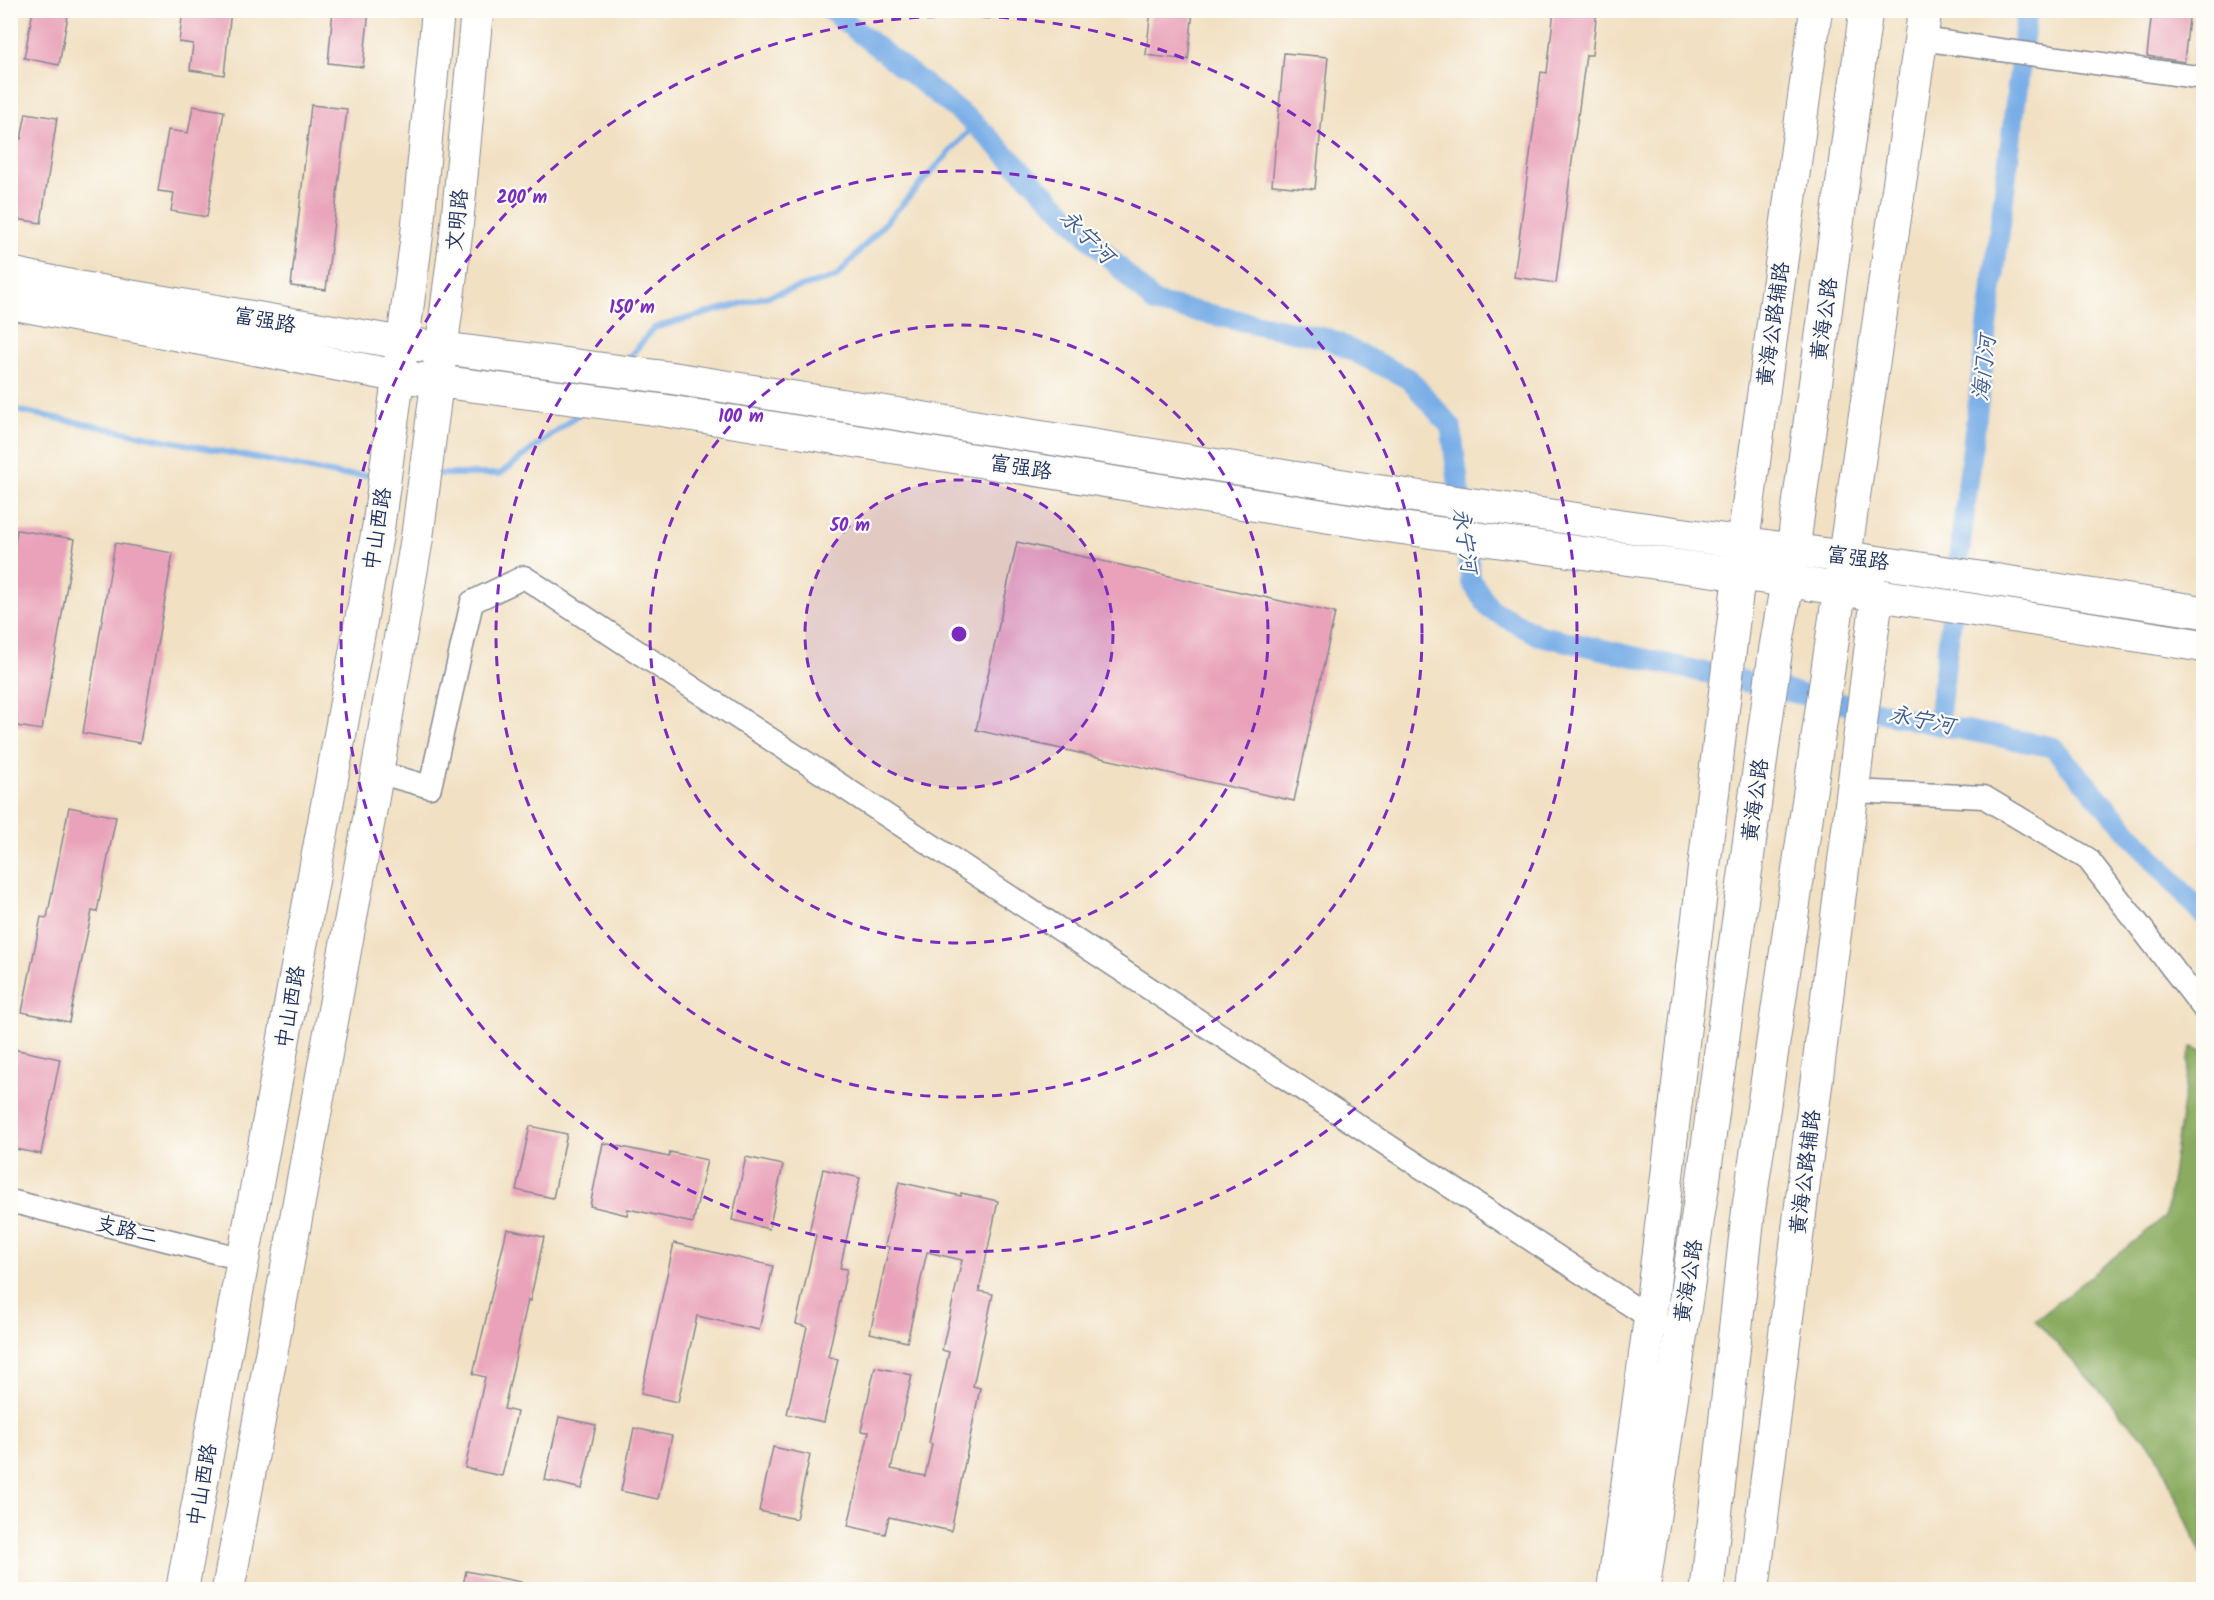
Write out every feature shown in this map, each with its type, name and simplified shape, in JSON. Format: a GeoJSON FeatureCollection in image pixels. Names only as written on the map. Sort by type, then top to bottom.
{"type":"FeatureCollection","features":[{"type":"Feature","properties":{"kind":"main road","name":"文明路"},"geometry":{"type":"LineString","coordinates":[[392,424],[417,235],[438,10]]}},
{"type":"Feature","properties":{"kind":"main road","name":"文明路"},"geometry":{"type":"LineString","coordinates":[[431,429],[456,235],[477,10]]}},
{"type":"Feature","properties":{"kind":"main road","name":"黄海公路辅路"},"geometry":{"type":"LineString","coordinates":[[1650,1318],[1743,542],[1816,10]]}},
{"type":"Feature","properties":{"kind":"main road","name":"黄海公路"},"geometry":{"type":"LineString","coordinates":[[1643,1590],[1704,1175],[1776,647],[1793,549],[1866,10]]}},
{"type":"Feature","properties":{"kind":"main road"},"geometry":{"type":"LineString","coordinates":[[1707,1590],[1749,1206],[1923,25]]}},
{"type":"Feature","properties":{"kind":"main road","name":"富强路"},"geometry":{"type":"LineString","coordinates":[[10,273],[71,286],[403,343],[672,378],[1378,491],[1845,556],[2204,612]]}},
{"type":"Feature","properties":{"kind":"main road","name":"富强路"},"geometry":{"type":"LineString","coordinates":[[10,303],[398,376],[661,410],[1380,525],[1788,581],[2204,646]]}},
{"type":"Feature","properties":{"kind":"main road","name":"中山西路"},"geometry":{"type":"LineString","coordinates":[[183,1590],[378,529],[392,424]]}},
{"type":"Feature","properties":{"kind":"main road","name":"中山西路"},"geometry":{"type":"LineString","coordinates":[[228,1590],[377,772],[417,538],[431,429]]}},
{"type":"Feature","properties":{"kind":"main road"},"geometry":{"type":"LineString","coordinates":[[1845,556],[1876,596]]}},
{"type":"Feature","properties":{"kind":"main road","name":"黄海公路辅路"},"geometry":{"type":"LineString","coordinates":[[1753,1590],[1876,596]]}},
{"type":"Feature","properties":{"kind":"main road"},"geometry":{"type":"LineString","coordinates":[[1613,1590],[1650,1318]]}},
{"type":"Feature","properties":{"kind":"street"},"geometry":{"type":"LineString","coordinates":[[1923,25],[2204,78]]}},
{"type":"Feature","properties":{"kind":"street"},"geometry":{"type":"LineString","coordinates":[[377,772],[430,787],[471,602],[524,577],[1680,1338]]}},
{"type":"Feature","properties":{"kind":"street"},"geometry":{"type":"LineString","coordinates":[[1852,791],[1984,797],[2088,859],[2204,1009]]}},
{"type":"Feature","properties":{"kind":"street","name":"支路二"},"geometry":{"type":"LineString","coordinates":[[10,1202],[243,1259]]}},
{"type":"Feature","properties":{"kind":"green space"},"geometry":{"type":"Polygon","coordinates":[[[2191,1047],[2204,1051],[2203,1558],[2156,1452],[2035,1320],[2166,1216],[2191,1047]]]}},
{"type":"Feature","properties":{"kind":"building"},"geometry":{"type":"Polygon","coordinates":[[[33,10],[69,10],[59,65],[24,58],[33,10]]]}},
{"type":"Feature","properties":{"kind":"building"},"geometry":{"type":"Polygon","coordinates":[[[183,10],[231,10],[224,75],[190,70],[193,44],[179,42],[183,10]]]}},
{"type":"Feature","properties":{"kind":"building"},"geometry":{"type":"Polygon","coordinates":[[[333,10],[369,10],[363,67],[328,63],[333,10]]]}},
{"type":"Feature","properties":{"kind":"building"},"geometry":{"type":"Polygon","coordinates":[[[1151,10],[1193,10],[1188,60],[1146,55],[1151,10]]]}},
{"type":"Feature","properties":{"kind":"building"},"geometry":{"type":"Polygon","coordinates":[[[1554,10],[1597,10],[1592,55],[1586,55],[1556,283],[1514,277],[1541,72],[1547,73],[1554,10]]]}},
{"type":"Feature","properties":{"kind":"building"},"geometry":{"type":"Polygon","coordinates":[[[2152,10],[2190,10],[2184,62],[2147,56],[2152,10]]]}},
{"type":"Feature","properties":{"kind":"building"},"geometry":{"type":"Polygon","coordinates":[[[1284,53],[1328,57],[1315,189],[1272,185],[1284,53]]]}},
{"type":"Feature","properties":{"kind":"building"},"geometry":{"type":"Polygon","coordinates":[[[311,105],[347,109],[326,290],[291,286],[311,105]]]}},
{"type":"Feature","properties":{"kind":"building"},"geometry":{"type":"Polygon","coordinates":[[[193,106],[224,111],[207,217],[171,211],[174,193],[158,191],[168,130],[188,133],[193,106]]]}},
{"type":"Feature","properties":{"kind":"building"},"geometry":{"type":"Polygon","coordinates":[[[26,113],[57,118],[41,223],[10,218],[10,137],[21,139],[26,113]]]}},
{"type":"Feature","properties":{"kind":"building"},"geometry":{"type":"Polygon","coordinates":[[[17,530],[75,539],[42,730],[10,725],[10,570],[17,530]]]}},
{"type":"Feature","properties":{"kind":"building"},"geometry":{"type":"Polygon","coordinates":[[[1017,542],[1335,613],[1294,801],[976,730],[1017,542]]]}},
{"type":"Feature","properties":{"kind":"building"},"geometry":{"type":"Polygon","coordinates":[[[115,543],[173,553],[140,743],[83,733],[115,543]]]}},
{"type":"Feature","properties":{"kind":"building"},"geometry":{"type":"Polygon","coordinates":[[[69,807],[116,817],[97,912],[92,911],[69,1022],[22,1012],[41,917],[47,918],[69,807]]]}},
{"type":"Feature","properties":{"kind":"building"},"geometry":{"type":"Polygon","coordinates":[[[13,1049],[60,1059],[41,1154],[10,1148],[10,1062],[13,1049]]]}},
{"type":"Feature","properties":{"kind":"building"},"geometry":{"type":"Polygon","coordinates":[[[530,1126],[567,1134],[553,1198],[516,1190],[530,1126]]]}},
{"type":"Feature","properties":{"kind":"building"},"geometry":{"type":"Polygon","coordinates":[[[603,1143],[669,1157],[670,1152],[707,1160],[693,1223],[628,1209],[627,1215],[590,1206],[603,1143]]]}},
{"type":"Feature","properties":{"kind":"building"},"geometry":{"type":"Polygon","coordinates":[[[746,1157],[783,1165],[769,1229],[732,1220],[746,1157]]]}},
{"type":"Feature","properties":{"kind":"building"},"geometry":{"type":"Polygon","coordinates":[[[823,1169],[860,1178],[840,1268],[847,1269],[828,1357],[838,1359],[824,1422],[787,1414],[807,1327],[796,1324],[816,1235],[809,1233],[823,1169]]]}},
{"type":"Feature","properties":{"kind":"building"},"geometry":{"type":"Polygon","coordinates":[[[899,1182],[961,1196],[961,1193],[998,1201],[979,1291],[993,1294],[973,1386],[980,1388],[951,1531],[889,1517],[885,1534],[848,1526],[869,1432],[861,1431],[875,1367],[912,1375],[891,1469],[925,1476],[932,1444],[929,1443],[949,1352],[942,1350],[962,1260],[927,1252],[907,1342],[870,1333],[889,1247],[885,1246],[899,1182]]]}},
{"type":"Feature","properties":{"kind":"building"},"geometry":{"type":"Polygon","coordinates":[[[507,1229],[544,1237],[504,1409],[517,1412],[502,1476],[465,1468],[485,1377],[473,1374],[507,1229]]]}},
{"type":"Feature","properties":{"kind":"building"},"geometry":{"type":"Polygon","coordinates":[[[674,1243],[773,1266],[759,1330],[697,1316],[678,1402],[641,1394],[674,1243]]]}},
{"type":"Feature","properties":{"kind":"building"},"geometry":{"type":"Polygon","coordinates":[[[559,1417],[596,1425],[582,1489],[545,1480],[559,1417]]]}},
{"type":"Feature","properties":{"kind":"building"},"geometry":{"type":"Polygon","coordinates":[[[634,1428],[672,1436],[658,1499],[621,1491],[634,1428]]]}},
{"type":"Feature","properties":{"kind":"building"},"geometry":{"type":"Polygon","coordinates":[[[773,1447],[810,1455],[796,1519],[759,1511],[773,1447]]]}},
{"type":"Feature","properties":{"kind":"building"},"geometry":{"type":"Polygon","coordinates":[[[466,1571],[521,1582],[520,1590],[462,1590],[466,1571]]]}},
{"type":"Feature","properties":{"kind":"waterway","name":"永宁河"},"geometry":{"type":"LineString","coordinates":[[830,10],[975,124],[1155,303],[1329,339],[1409,379],[1451,427],[1471,581],[1490,609],[1538,635],[1938,725],[2053,747],[2204,916]]}},
{"type":"Feature","properties":{"kind":"waterway","name":"海门河"},"geometry":{"type":"LineString","coordinates":[[1938,725],[2027,10]]}},
{"type":"Feature","properties":{"kind":"waterway"},"geometry":{"type":"LineString","coordinates":[[625,362],[654,328],[836,277],[975,124]]}},
{"type":"Feature","properties":{"kind":"waterway"},"geometry":{"type":"LineString","coordinates":[[10,409],[341,475],[376,475]]}},
{"type":"Feature","properties":{"kind":"waterway"},"geometry":{"type":"LineString","coordinates":[[434,474],[500,474],[583,411]]}}]}
